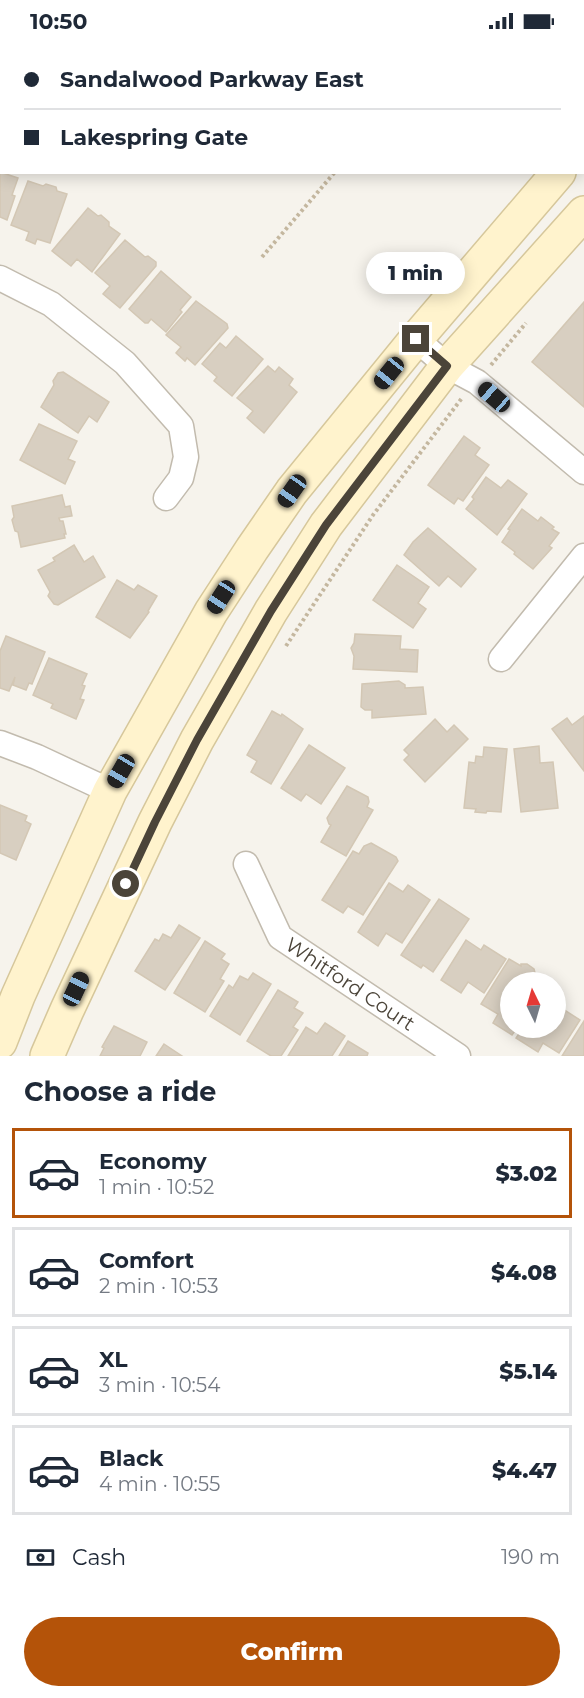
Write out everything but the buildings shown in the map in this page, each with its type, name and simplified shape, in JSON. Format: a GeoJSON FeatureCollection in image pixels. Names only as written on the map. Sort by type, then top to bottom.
{"type":"FeatureCollection","features":[{"type":"Feature","properties":{"kind":"main road"},"geometry":{"type":"LineString","coordinates":[[0,1042],[18,996],[110,791],[211,612],[292,491],[416,339],[557,174]]}},
{"type":"Feature","properties":{"kind":"main road"},"geometry":{"type":"LineString","coordinates":[[47,1056],[155,822],[197,740],[271,611],[326,525],[447,366],[584,213]]}},
{"type":"Feature","properties":{"kind":"street"},"geometry":{"type":"LineString","coordinates":[[0,278],[51,304],[125,363],[181,426],[186,457],[181,478],[166,498]]}},
{"type":"Feature","properties":{"kind":"street"},"geometry":{"type":"LineString","coordinates":[[416,339],[447,366],[477,382],[584,472]]}},
{"type":"Feature","properties":{"kind":"street"},"geometry":{"type":"LineString","coordinates":[[501,659],[584,556]]}},
{"type":"Feature","properties":{"kind":"street"},"geometry":{"type":"LineString","coordinates":[[0,743],[110,791]]}},
{"type":"Feature","properties":{"kind":"street","name":"Whitford Court"},"geometry":{"type":"LineString","coordinates":[[246,864],[280,936],[458,1056]]}},
{"type":"Feature","properties":{"kind":"path"},"geometry":{"type":"LineString","coordinates":[[262,257],[333,174]]}},
{"type":"Feature","properties":{"kind":"path"},"geometry":{"type":"LineString","coordinates":[[282,652],[373,516],[461,400]]}},
{"type":"Feature","properties":{"kind":"route"},"geometry":{"type":"LineString","coordinates":[[126,884],[197,740],[271,611],[326,525],[447,366],[416,339]]}}]}
